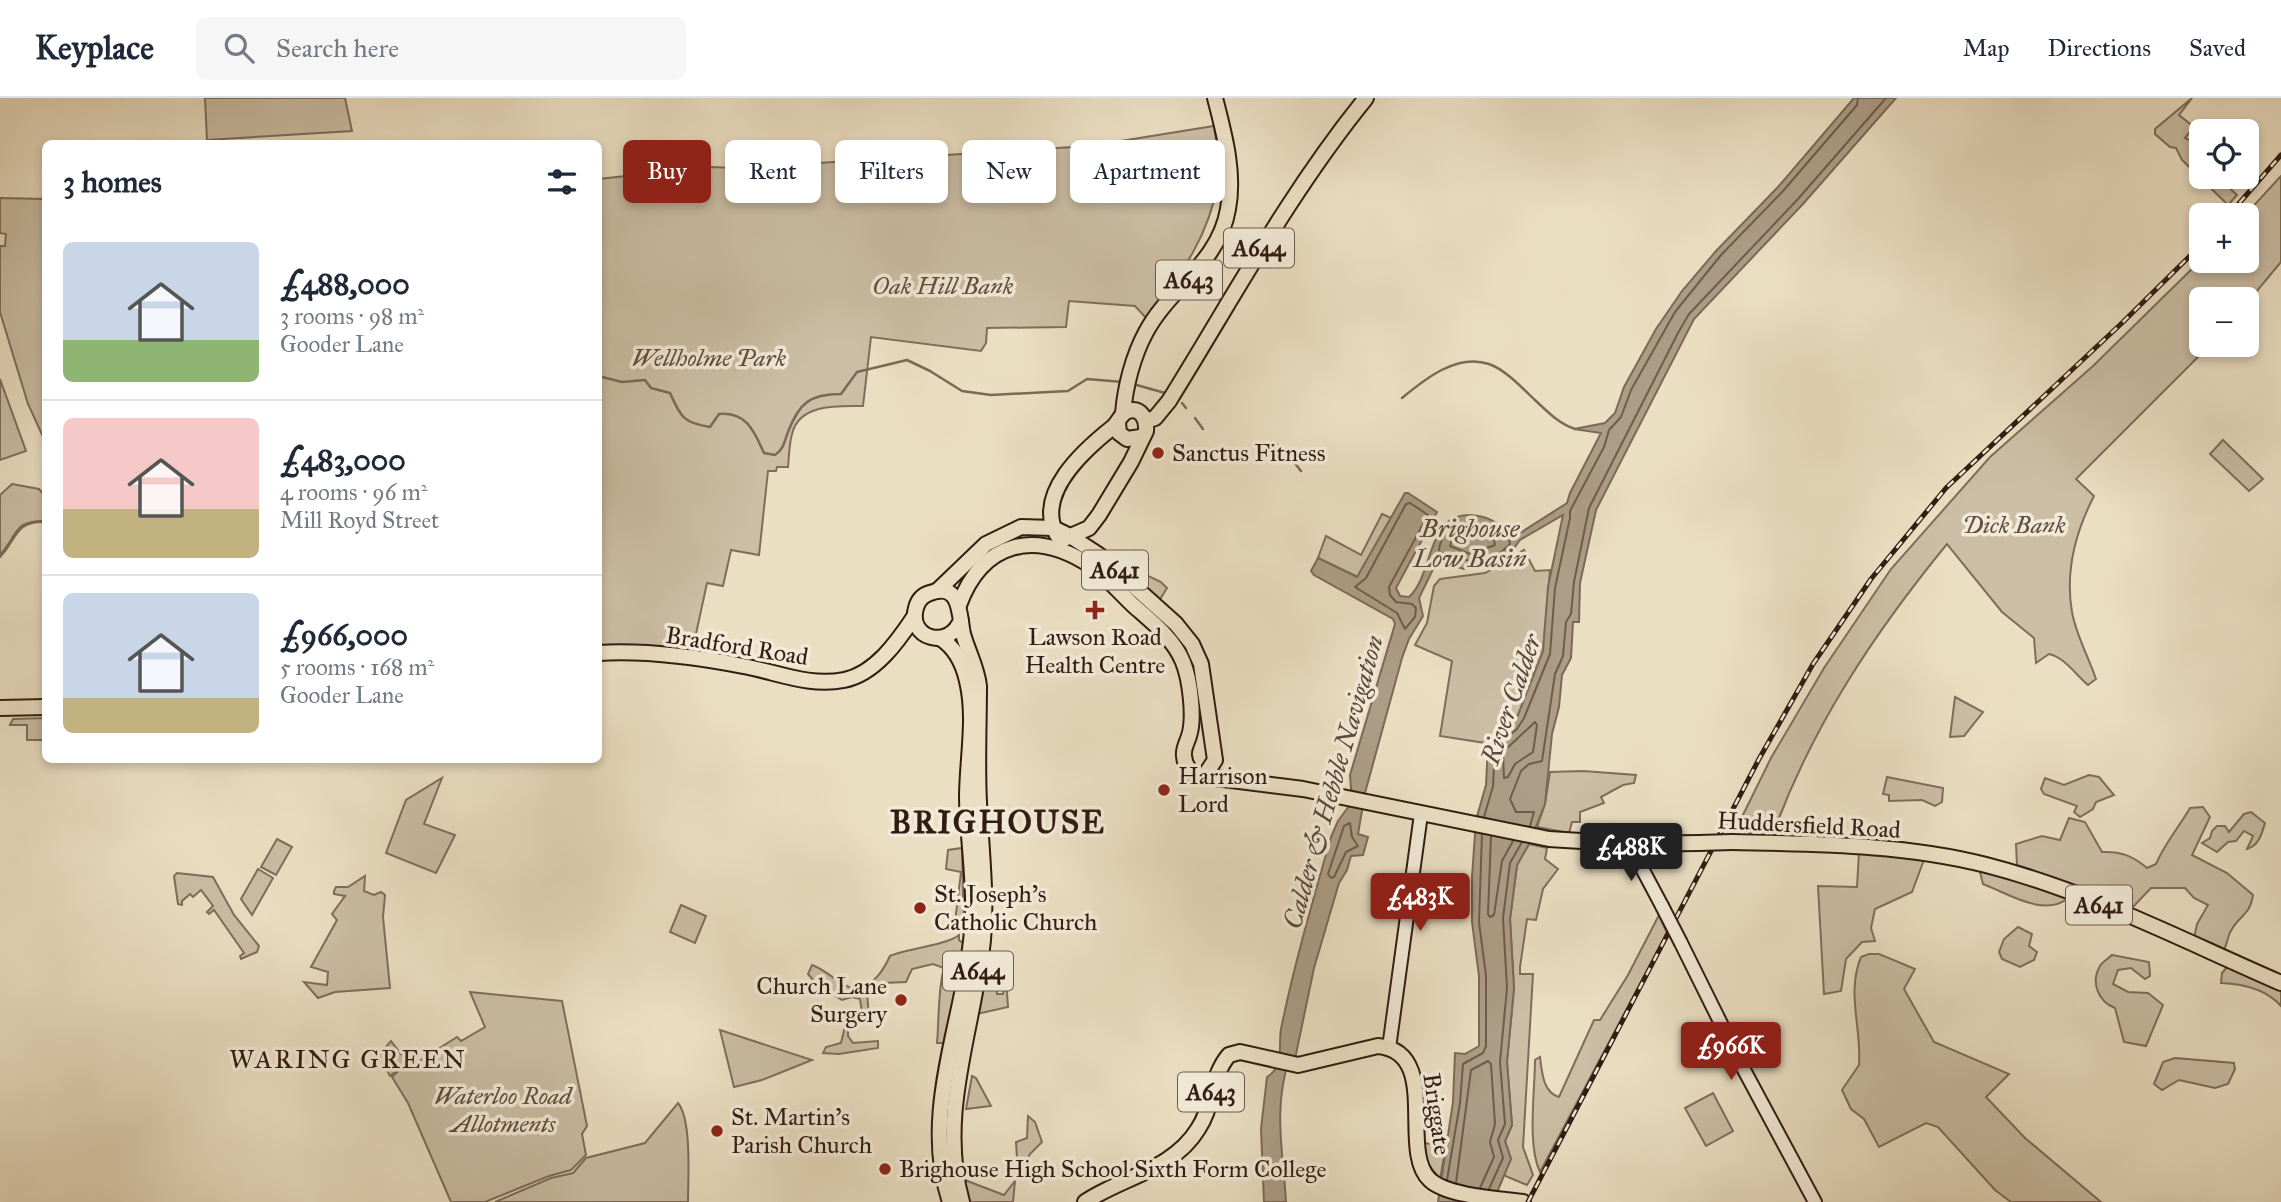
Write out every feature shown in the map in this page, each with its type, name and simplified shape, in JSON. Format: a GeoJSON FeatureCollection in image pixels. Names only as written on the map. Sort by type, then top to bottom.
{"type":"FeatureCollection","features":[{"type":"Feature","properties":{"kind":"main road","name":"A643"},"geometry":{"type":"LineString","coordinates":[[1120,418],[1146,332],[1208,258],[1219,239],[1229,208],[1229,172],[1215,98]]}},
{"type":"Feature","properties":{"kind":"main road","name":"A644"},"geometry":{"type":"LineString","coordinates":[[1146,421],[1155,418],[1172,396],[1263,243],[1313,166],[1366,98]]}},
{"type":"Feature","properties":{"kind":"main road"},"geometry":{"type":"LineString","coordinates":[[914,617],[920,599],[937,591],[986,544],[1020,527],[1051,506],[1072,465],[1120,418],[1136,411],[1146,421],[1146,430],[1141,437],[1127,439],[1119,433],[1120,418]]}},
{"type":"Feature","properties":{"kind":"main road","name":"A641"},"geometry":{"type":"LineString","coordinates":[[1063,539],[1089,528],[1111,498],[1141,442],[1141,437]]}},
{"type":"Feature","properties":{"kind":"main road"},"geometry":{"type":"LineString","coordinates":[[898,642],[936,638],[953,632],[974,573],[996,553],[1018,546],[1063,539],[1051,506]]}},
{"type":"Feature","properties":{"kind":"main road","name":"A641"},"geometry":{"type":"LineString","coordinates":[[1020,527],[1063,539],[1099,555],[1176,624],[1192,644],[1200,664],[1214,754]]}},
{"type":"Feature","properties":{"kind":"main road","name":"A641"},"geometry":{"type":"LineString","coordinates":[[1063,539],[1069,554],[1105,578],[1162,632],[1177,652],[1187,677],[1189,735]]}},
{"type":"Feature","properties":{"kind":"main road"},"geometry":{"type":"LineString","coordinates":[[937,591],[948,593],[960,612]]}},
{"type":"Feature","properties":{"kind":"main road","name":"A644"},"geometry":{"type":"LineString","coordinates":[[960,612],[979,686],[978,797],[984,916],[980,962],[952,1119],[954,1163],[962,1202]]}},
{"type":"Feature","properties":{"kind":"main road","name":"A644"},"geometry":{"type":"LineString","coordinates":[[914,617],[920,630],[954,649],[968,685],[967,798],[973,891],[968,964],[939,1115],[941,1170],[950,1202]]}},
{"type":"Feature","properties":{"kind":"main road","name":"Bradford Road"},"geometry":{"type":"LineString","coordinates":[[602,653],[691,657],[754,668],[808,682],[845,680],[857,675],[898,642],[914,617]]}},
{"type":"Feature","properties":{"kind":"main road"},"geometry":{"type":"LineString","coordinates":[[0,708],[42,707]]}},
{"type":"Feature","properties":{"kind":"main road"},"geometry":{"type":"LineString","coordinates":[[1214,754],[1205,775],[1199,776],[1188,769],[1184,751],[1189,735],[1200,734],[1214,754],[1222,771],[1233,780]]}},
{"type":"Feature","properties":{"kind":"main road","name":"Huddersfield Road"},"geometry":{"type":"LineString","coordinates":[[1205,775],[1303,789],[1549,839],[1629,844],[1732,842],[1861,847],[1985,865],[2057,887],[2281,983]]}},
{"type":"Feature","properties":{"kind":"main road","name":"A643"},"geometry":{"type":"LineString","coordinates":[[1085,1202],[1167,1161],[1200,1127],[1209,1106],[1215,1076],[1229,1055],[1240,1052],[1289,1064],[1315,1062],[1373,1046],[1389,1048]]}},
{"type":"Feature","properties":{"kind":"main road","name":"Briggate"},"geometry":{"type":"LineString","coordinates":[[1389,1048],[1403,1058],[1412,1074],[1419,1160],[1425,1175],[1437,1185],[1523,1202]]}},
{"type":"Feature","properties":{"kind":"street"},"geometry":{"type":"LineString","coordinates":[[1389,1048],[1421,814]]}},
{"type":"Feature","properties":{"kind":"street"},"geometry":{"type":"LineString","coordinates":[[1629,844],[1743,1068],[1815,1202]]}},
{"type":"Feature","properties":{"kind":"green space"},"geometry":{"type":"Polygon","coordinates":[[[205,98],[345,98],[352,131],[207,140],[205,98]]]}},
{"type":"Feature","properties":{"kind":"green space"},"geometry":{"type":"Polygon","coordinates":[[[2192,98],[2179,115],[2189,123],[2189,133],[2185,138],[2189,140],[2189,167],[2176,148],[2170,147],[2155,134],[2155,129],[2192,98]]]}},
{"type":"Feature","properties":{"kind":"green space","name":"Wellholme Park"},"geometry":{"type":"Polygon","coordinates":[[[1214,126],[1216,140],[1127,140],[1214,126]]]}},
{"type":"Feature","properties":{"kind":"green space","name":"Wellholme Park"},"geometry":{"type":"Polygon","coordinates":[[[1070,147],[1070,203],[1214,203],[1193,253],[1146,318],[1135,306],[1069,301],[1066,327],[987,328],[986,343],[981,351],[871,337],[863,406],[821,408],[803,417],[796,424],[791,438],[788,467],[777,467],[776,471],[768,471],[759,555],[731,550],[723,586],[707,583],[691,657],[602,653],[602,179],[623,176],[623,203],[711,203],[711,167],[725,168],[725,203],[821,203],[821,163],[835,162],[835,203],[948,203],[948,155],[962,154],[962,203],[1056,203],[1056,148],[1070,147]]]}},
{"type":"Feature","properties":{"kind":"green space","name":"Dick Bank"},"geometry":{"type":"Polygon","coordinates":[[[2281,176],[2281,262],[2259,289],[2189,287],[2189,357],[2198,357],[2076,479],[2094,496],[2077,538],[2071,567],[2070,597],[2076,629],[2096,679],[2088,685],[2065,662],[2049,654],[2036,663],[2034,638],[2002,612],[1947,544],[1895,611],[1826,718],[1773,834],[1742,832],[1738,825],[1771,758],[1824,668],[1891,569],[1990,457],[2093,366],[2189,272],[2259,273],[2259,203],[2256,203],[2281,176]]]}},
{"type":"Feature","properties":{"kind":"green space"},"geometry":{"type":"Polygon","coordinates":[[[2212,189],[2231,189],[2237,195],[2230,203],[2226,203],[2212,189]]]}},
{"type":"Feature","properties":{"kind":"green space"},"geometry":{"type":"Polygon","coordinates":[[[0,198],[42,199],[42,434],[28,404],[0,312],[0,246],[5,246],[6,234],[0,233],[0,198]]]}},
{"type":"Feature","properties":{"kind":"green space"},"geometry":{"type":"Polygon","coordinates":[[[0,379],[26,451],[0,460],[0,379]]]}},
{"type":"Feature","properties":{"kind":"green space"},"geometry":{"type":"Polygon","coordinates":[[[2223,440],[2263,479],[2249,491],[2210,454],[2223,440]]]}},
{"type":"Feature","properties":{"kind":"green space"},"geometry":{"type":"Polygon","coordinates":[[[12,484],[39,489],[42,492],[42,522],[22,528],[0,557],[0,495],[12,484]]]}},
{"type":"Feature","properties":{"kind":"green space"},"geometry":{"type":"Polygon","coordinates":[[[1382,514],[1391,518],[1358,577],[1318,558],[1326,536],[1361,555],[1382,514]]]}},
{"type":"Feature","properties":{"kind":"green space"},"geometry":{"type":"Polygon","coordinates":[[[1524,550],[1535,571],[1550,570],[1543,651],[1518,715],[1492,741],[1487,752],[1485,743],[1440,736],[1452,661],[1415,645],[1427,623],[1434,586],[1440,579],[1485,573],[1524,550]]]}},
{"type":"Feature","properties":{"kind":"green space"},"geometry":{"type":"Polygon","coordinates":[[[1107,556],[1161,582],[1167,588],[1159,601],[1107,556]]]}},
{"type":"Feature","properties":{"kind":"green space"},"geometry":{"type":"Polygon","coordinates":[[[1955,697],[1983,712],[1964,736],[1950,737],[1955,697]]]}},
{"type":"Feature","properties":{"kind":"green space"},"geometry":{"type":"Polygon","coordinates":[[[42,718],[42,740],[27,740],[27,725],[10,725],[13,719],[42,718]]]}},
{"type":"Feature","properties":{"kind":"green space"},"geometry":{"type":"Polygon","coordinates":[[[1583,771],[1636,775],[1634,783],[1623,785],[1601,797],[1604,803],[1580,812],[1580,822],[1572,822],[1569,833],[1537,827],[1545,804],[1550,772],[1583,771]]]}},
{"type":"Feature","properties":{"kind":"green space"},"geometry":{"type":"Polygon","coordinates":[[[2089,775],[2099,777],[2114,795],[2096,802],[2093,809],[2080,817],[2074,812],[2077,806],[2044,794],[2041,789],[2045,778],[2064,785],[2089,775]]]}},
{"type":"Feature","properties":{"kind":"green space"},"geometry":{"type":"Polygon","coordinates":[[[1887,777],[1943,788],[1942,802],[1935,806],[1922,800],[1889,801],[1889,795],[1883,794],[1887,777]]]}},
{"type":"Feature","properties":{"kind":"green space"},"geometry":{"type":"Polygon","coordinates":[[[442,778],[424,824],[455,835],[436,873],[386,853],[406,800],[442,778]]]}},
{"type":"Feature","properties":{"kind":"green space"},"geometry":{"type":"Polygon","coordinates":[[[2203,807],[2210,817],[2192,855],[2227,873],[2253,895],[2247,911],[2230,932],[2223,951],[2194,938],[2197,924],[2208,905],[2194,898],[2185,888],[2151,888],[2130,910],[2076,885],[2017,865],[2016,844],[2042,836],[2060,840],[2069,818],[2085,822],[2102,852],[2126,855],[2147,868],[2156,864],[2190,808],[2203,807]]]}},
{"type":"Feature","properties":{"kind":"green space"},"geometry":{"type":"Polygon","coordinates":[[[2251,812],[2265,823],[2259,839],[2251,847],[2247,849],[2253,836],[2244,831],[2236,841],[2228,842],[2217,852],[2202,843],[2210,838],[2217,826],[2225,826],[2229,832],[2244,814],[2251,812]]]}},
{"type":"Feature","properties":{"kind":"green space"},"geometry":{"type":"Polygon","coordinates":[[[277,839],[292,847],[276,875],[261,867],[277,839]]]}},
{"type":"Feature","properties":{"kind":"green space"},"geometry":{"type":"Polygon","coordinates":[[[1529,844],[1547,848],[1545,859],[1558,869],[1543,889],[1536,920],[1527,919],[1520,967],[1520,974],[1533,974],[1523,1147],[1533,1175],[1527,1185],[1503,1175],[1511,1159],[1505,1141],[1512,1125],[1507,1062],[1514,988],[1510,919],[1517,865],[1529,844]]]}},
{"type":"Feature","properties":{"kind":"green space"},"geometry":{"type":"Polygon","coordinates":[[[962,848],[964,934],[955,922],[961,872],[946,869],[948,850],[962,848]]]}},
{"type":"Feature","properties":{"kind":"green space"},"geometry":{"type":"Polygon","coordinates":[[[1859,852],[1925,857],[1912,892],[1875,909],[1871,928],[1875,941],[1862,942],[1846,959],[1841,991],[1824,994],[1818,886],[1857,887],[1859,852]]]}},
{"type":"Feature","properties":{"kind":"green space"},"geometry":{"type":"Polygon","coordinates":[[[258,869],[273,878],[252,915],[241,899],[258,869]]]}},
{"type":"Feature","properties":{"kind":"green space"},"geometry":{"type":"Polygon","coordinates":[[[1984,869],[2067,899],[2047,906],[2025,902],[1983,884],[1980,872],[1984,869]]]}},
{"type":"Feature","properties":{"kind":"green space"},"geometry":{"type":"Polygon","coordinates":[[[177,873],[213,877],[234,915],[259,946],[257,952],[241,959],[240,956],[244,953],[214,910],[209,914],[207,912],[213,906],[201,890],[193,897],[190,894],[182,901],[182,905],[178,904],[174,876],[177,873]]]}},
{"type":"Feature","properties":{"kind":"green space"},"geometry":{"type":"Polygon","coordinates":[[[365,876],[364,891],[374,895],[381,892],[385,895],[383,917],[390,988],[335,992],[318,998],[304,982],[327,985],[328,972],[311,967],[337,920],[332,914],[345,896],[334,894],[334,891],[336,887],[348,887],[365,876]]]}},
{"type":"Feature","properties":{"kind":"green space"},"geometry":{"type":"Polygon","coordinates":[[[681,905],[706,916],[695,943],[670,932],[681,905]]]}},
{"type":"Feature","properties":{"kind":"green space"},"geometry":{"type":"Polygon","coordinates":[[[1659,915],[1667,933],[1540,1172],[1533,1133],[1535,1060],[1540,1057],[1546,1086],[1559,1097],[1594,1020],[1600,1020],[1628,975],[1659,915]]]}},
{"type":"Feature","properties":{"kind":"green space"},"geometry":{"type":"Polygon","coordinates":[[[2018,927],[2032,934],[2029,946],[2037,952],[2034,960],[2020,967],[2002,959],[1999,952],[2004,939],[2018,927]]]}},
{"type":"Feature","properties":{"kind":"green space"},"geometry":{"type":"Polygon","coordinates":[[[959,935],[959,940],[964,944],[948,1043],[937,1043],[944,968],[933,964],[912,969],[906,982],[884,983],[885,989],[867,993],[869,1017],[848,1022],[848,1036],[853,1043],[878,1041],[878,1048],[839,1054],[823,1053],[826,1047],[841,1043],[846,1022],[862,1012],[860,999],[852,997],[842,1000],[817,985],[808,974],[812,965],[858,990],[877,976],[890,956],[945,942],[959,935]]]}},
{"type":"Feature","properties":{"kind":"green space"},"geometry":{"type":"Polygon","coordinates":[[[1879,954],[1915,969],[1904,989],[1934,1042],[2009,1074],[1986,1097],[2025,1138],[2101,1202],[2011,1202],[1995,1190],[1938,1127],[1926,1123],[1879,1147],[1864,1119],[1851,1109],[1842,1090],[1859,1065],[1855,984],[1861,957],[1879,954]]]}},
{"type":"Feature","properties":{"kind":"green space"},"geometry":{"type":"Polygon","coordinates":[[[2112,955],[2149,962],[2150,976],[2145,979],[2131,968],[2118,970],[2113,984],[2128,992],[2148,993],[2163,1005],[2146,1046],[2124,1042],[2115,1008],[2104,1001],[2098,991],[2097,972],[2112,955]]]}},
{"type":"Feature","properties":{"kind":"green space"},"geometry":{"type":"Polygon","coordinates":[[[2227,967],[2281,990],[2281,1006],[2254,989],[2221,983],[2222,973],[2227,967]]]}},
{"type":"Feature","properties":{"kind":"green space"},"geometry":{"type":"Polygon","coordinates":[[[985,970],[996,971],[997,994],[1003,994],[1006,978],[1008,1007],[977,1014],[985,970]]]}},
{"type":"Feature","properties":{"kind":"green space","name":"Waterloo Road Allotments"},"geometry":{"type":"Polygon","coordinates":[[[470,992],[562,1001],[587,1126],[582,1134],[586,1155],[571,1170],[485,1202],[451,1202],[408,1103],[392,1077],[407,1063],[410,1067],[457,1037],[461,1041],[485,1027],[470,992]]]}},
{"type":"Feature","properties":{"kind":"green space"},"geometry":{"type":"Polygon","coordinates":[[[720,1030],[812,1060],[762,1080],[734,1087],[720,1030]]]}},
{"type":"Feature","properties":{"kind":"green space"},"geometry":{"type":"Polygon","coordinates":[[[391,1041],[407,1062],[390,1076],[379,1055],[391,1041]]]}},
{"type":"Feature","properties":{"kind":"green space"},"geometry":{"type":"Polygon","coordinates":[[[2175,1058],[2234,1063],[2235,1069],[2228,1084],[2215,1088],[2179,1080],[2162,1090],[2154,1084],[2163,1062],[2175,1058]]]}},
{"type":"Feature","properties":{"kind":"green space"},"geometry":{"type":"Polygon","coordinates":[[[972,1076],[976,1078],[991,1106],[966,1109],[972,1076]]]}},
{"type":"Feature","properties":{"kind":"green space"},"geometry":{"type":"Polygon","coordinates":[[[1713,1093],[1733,1131],[1706,1146],[1685,1108],[1713,1093]]]}},
{"type":"Feature","properties":{"kind":"green space"},"geometry":{"type":"Polygon","coordinates":[[[678,1103],[687,1136],[688,1202],[495,1202],[551,1178],[573,1173],[586,1158],[645,1143],[678,1103]]]}},
{"type":"Feature","properties":{"kind":"green space"},"geometry":{"type":"Polygon","coordinates":[[[1028,1116],[1035,1122],[1042,1142],[1030,1154],[1018,1176],[1022,1162],[1017,1158],[1016,1142],[1027,1138],[1028,1116]]]}},
{"type":"Feature","properties":{"kind":"green space"},"geometry":{"type":"Polygon","coordinates":[[[1424,1143],[1446,1146],[1440,1179],[1426,1161],[1424,1143]]]}},
{"type":"Feature","properties":{"kind":"green space"},"geometry":{"type":"Polygon","coordinates":[[[962,1179],[1004,1195],[1015,1181],[1013,1202],[965,1202],[962,1179]]]}},
{"type":"Feature","properties":{"kind":"water","name":"Brighouse Low Basin"},"geometry":{"type":"Polygon","coordinates":[[[1854,98],[1896,98],[1803,204],[1694,319],[1596,510],[1580,583],[1579,622],[1573,622],[1571,658],[1562,675],[1559,707],[1552,734],[1545,804],[1529,844],[1517,865],[1510,919],[1514,988],[1507,1062],[1512,1125],[1505,1141],[1511,1159],[1493,1202],[1438,1202],[1453,1102],[1455,1053],[1465,1054],[1479,1046],[1479,976],[1472,922],[1476,820],[1486,785],[1488,745],[1518,715],[1543,651],[1548,587],[1563,515],[1520,540],[1509,555],[1488,566],[1464,569],[1437,561],[1419,598],[1423,616],[1409,639],[1402,658],[1365,793],[1358,834],[1368,837],[1363,855],[1351,856],[1339,883],[1314,968],[1295,1059],[1289,1059],[1284,1078],[1280,1130],[1286,1202],[1264,1202],[1261,1129],[1267,1077],[1273,1073],[1279,1062],[1281,1029],[1304,933],[1331,837],[1338,821],[1352,802],[1350,775],[1395,624],[1393,619],[1311,571],[1318,558],[1357,577],[1405,493],[1437,512],[1396,588],[1400,596],[1409,597],[1418,586],[1441,529],[1451,520],[1464,515],[1483,517],[1517,535],[1567,503],[1601,433],[1574,429],[1605,423],[1615,413],[1624,387],[1656,329],[1682,291],[1716,251],[1778,187],[1854,98]]]}},
{"type":"Feature","properties":{"kind":"waterway"},"geometry":{"type":"LineString","coordinates":[[602,377],[622,382],[645,380],[651,388],[670,393],[680,413],[694,423],[710,427],[719,414],[736,416],[753,430],[764,453],[775,455],[782,448],[801,407],[807,402],[821,396],[841,394],[857,372],[907,360],[962,391],[991,395],[1068,391],[1087,379],[1123,382]]}},
{"type":"Feature","properties":{"kind":"waterway"},"geometry":{"type":"LineString","coordinates":[[1402,398],[1421,383],[1453,365],[1465,362],[1489,364],[1514,380],[1554,417],[1575,429]]}},
{"type":"Feature","properties":{"kind":"waterway"},"geometry":{"type":"LineString","coordinates":[[1133,384],[1165,393]]}},
{"type":"Feature","properties":{"kind":"waterway"},"geometry":{"type":"LineString","coordinates":[[1182,403],[1186,408]]}},
{"type":"Feature","properties":{"kind":"waterway"},"geometry":{"type":"LineString","coordinates":[[1195,418],[1203,429]]}},
{"type":"Feature","properties":{"kind":"waterway"},"geometry":{"type":"LineString","coordinates":[[1272,442],[1282,447],[1301,471]]}},
{"type":"Feature","properties":{"kind":"waterway"},"geometry":{"type":"LineString","coordinates":[[0,555],[17,530],[27,524],[42,521]]}},
{"type":"Feature","properties":{"kind":"railway"},"geometry":{"type":"LineString","coordinates":[[2239,203],[2281,155]]}},
{"type":"Feature","properties":{"kind":"railway"},"geometry":{"type":"LineString","coordinates":[[1528,1202],[1759,759],[1813,664],[1871,579],[1946,488],[2189,257]]}},
{"type":"Feature","properties":{"kind":"place","name":"Sanctus Fitness"},"geometry":{"type":"Point","coordinates":[1158,453]}},
{"type":"Feature","properties":{"kind":"place","name":"Lawson Road Health Centre"},"geometry":{"type":"Point","coordinates":[1095,610]}},
{"type":"Feature","properties":{"kind":"place","name":"Harrison Lord"},"geometry":{"type":"Point","coordinates":[1164,790]}},
{"type":"Feature","properties":{"kind":"place","name":"St. Joseph's Catholic Church"},"geometry":{"type":"Point","coordinates":[920,908]}},
{"type":"Feature","properties":{"kind":"place","name":"Church Lane Surgery"},"geometry":{"type":"Point","coordinates":[901,1000]}},
{"type":"Feature","properties":{"kind":"place","name":"St. Martin's Parish Church"},"geometry":{"type":"Point","coordinates":[717,1131]}},
{"type":"Feature","properties":{"kind":"place","name":"Brighouse High School Sixth Form College"},"geometry":{"type":"Point","coordinates":[885,1169]}},
{"type":"Feature","properties":{"kind":"district","name":"BRIGHOUSE"},"geometry":{"type":"Point","coordinates":[998,822]}},
{"type":"Feature","properties":{"kind":"district","name":"WARING GREEN"},"geometry":{"type":"Point","coordinates":[348,1059]}},
{"type":"Feature","properties":{"kind":"park label","name":"Oak Hill Bank"},"geometry":{"type":"Point","coordinates":[943,286]}},
{"type":"Feature","properties":{"kind":"water label","name":"River Calder"},"geometry":{"type":"Point","coordinates":[1511,699]}},
{"type":"Feature","properties":{"kind":"water label","name":"Calder & Hebble Navigation"},"geometry":{"type":"Point","coordinates":[1333,782]}}]}
